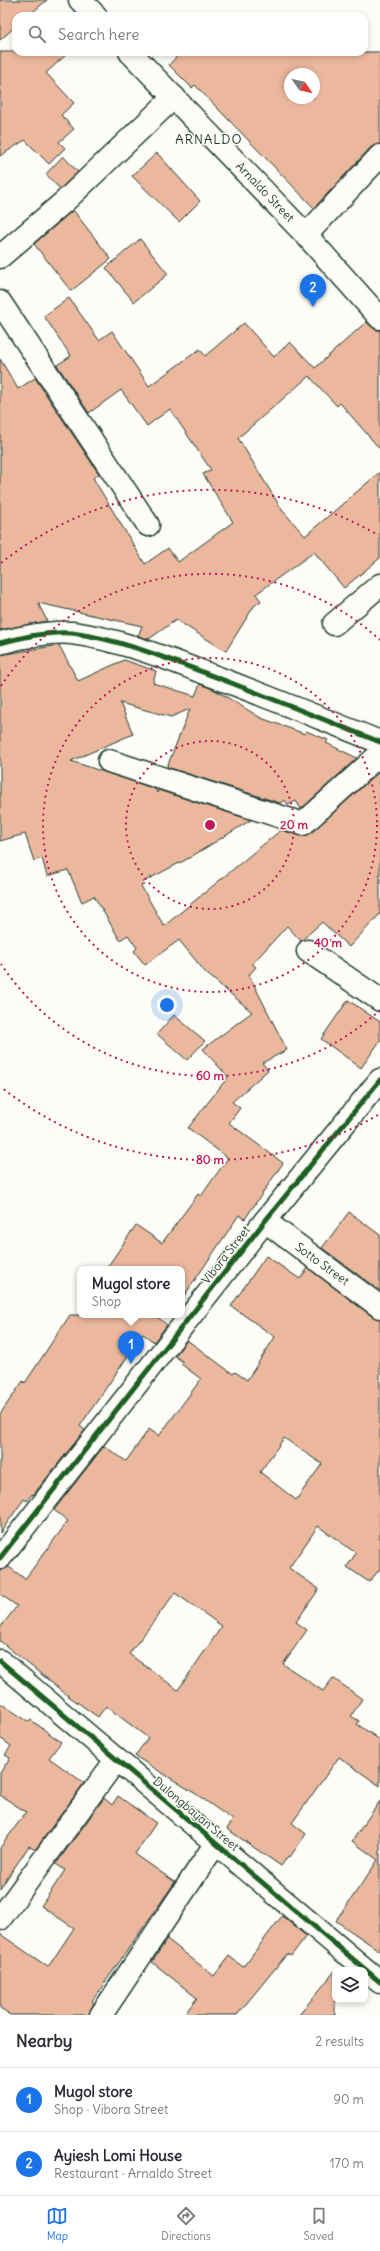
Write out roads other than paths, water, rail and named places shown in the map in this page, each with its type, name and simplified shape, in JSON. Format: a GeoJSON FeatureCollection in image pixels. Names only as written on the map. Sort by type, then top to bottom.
{"type":"FeatureCollection","features":[{"type":"Feature","properties":{"kind":"street"},"geometry":{"type":"LineString","coordinates":[[80,0],[92,12]]}},
{"type":"Feature","properties":{"kind":"street","name":"Arnaldo Street"},"geometry":{"type":"LineString","coordinates":[[134,56],[306,235],[380,318]]}},
{"type":"Feature","properties":{"kind":"street"},"geometry":{"type":"LineString","coordinates":[[0,257],[64,201],[174,97]]}},
{"type":"Feature","properties":{"kind":"street"},"geometry":{"type":"LineString","coordinates":[[306,235],[380,156]]}},
{"type":"Feature","properties":{"kind":"street"},"geometry":{"type":"LineString","coordinates":[[0,302],[148,525]]}},
{"type":"Feature","properties":{"kind":"street"},"geometry":{"type":"LineString","coordinates":[[334,624],[380,585]]}},
{"type":"Feature","properties":{"kind":"street"},"geometry":{"type":"LineString","coordinates":[[0,643],[28,636],[71,633],[101,639],[161,656],[267,696],[380,742]]}},
{"type":"Feature","properties":{"kind":"street"},"geometry":{"type":"LineString","coordinates":[[109,761],[303,824],[380,754]]}},
{"type":"Feature","properties":{"kind":"street"},"geometry":{"type":"LineString","coordinates":[[308,952],[380,1000]]}},
{"type":"Feature","properties":{"kind":"street","name":"Vibora Street"},"geometry":{"type":"LineString","coordinates":[[0,1558],[265,1221],[380,1080]]}},
{"type":"Feature","properties":{"kind":"street","name":"Sotto Street"},"geometry":{"type":"LineString","coordinates":[[265,1221],[380,1306]]}},
{"type":"Feature","properties":{"kind":"street","name":"Dulongbayan Street"},"geometry":{"type":"LineString","coordinates":[[0,1661],[380,1982]]}},
{"type":"Feature","properties":{"kind":"street"},"geometry":{"type":"LineString","coordinates":[[0,1919],[116,1760]]}},
{"type":"Feature","properties":{"kind":"street"},"geometry":{"type":"LineString","coordinates":[[101,2015],[216,1843]]}},
{"type":"Feature","properties":{"kind":"place","name":"Ayiesh Lomi House"},"geometry":{"type":"Point","coordinates":[313,307]}},
{"type":"Feature","properties":{"kind":"place","name":"Mugol store"},"geometry":{"type":"Point","coordinates":[131,1364]}},
{"type":"Feature","properties":{"kind":"district","name":"ARNALDO"},"geometry":{"type":"Point","coordinates":[209,139]}}]}
